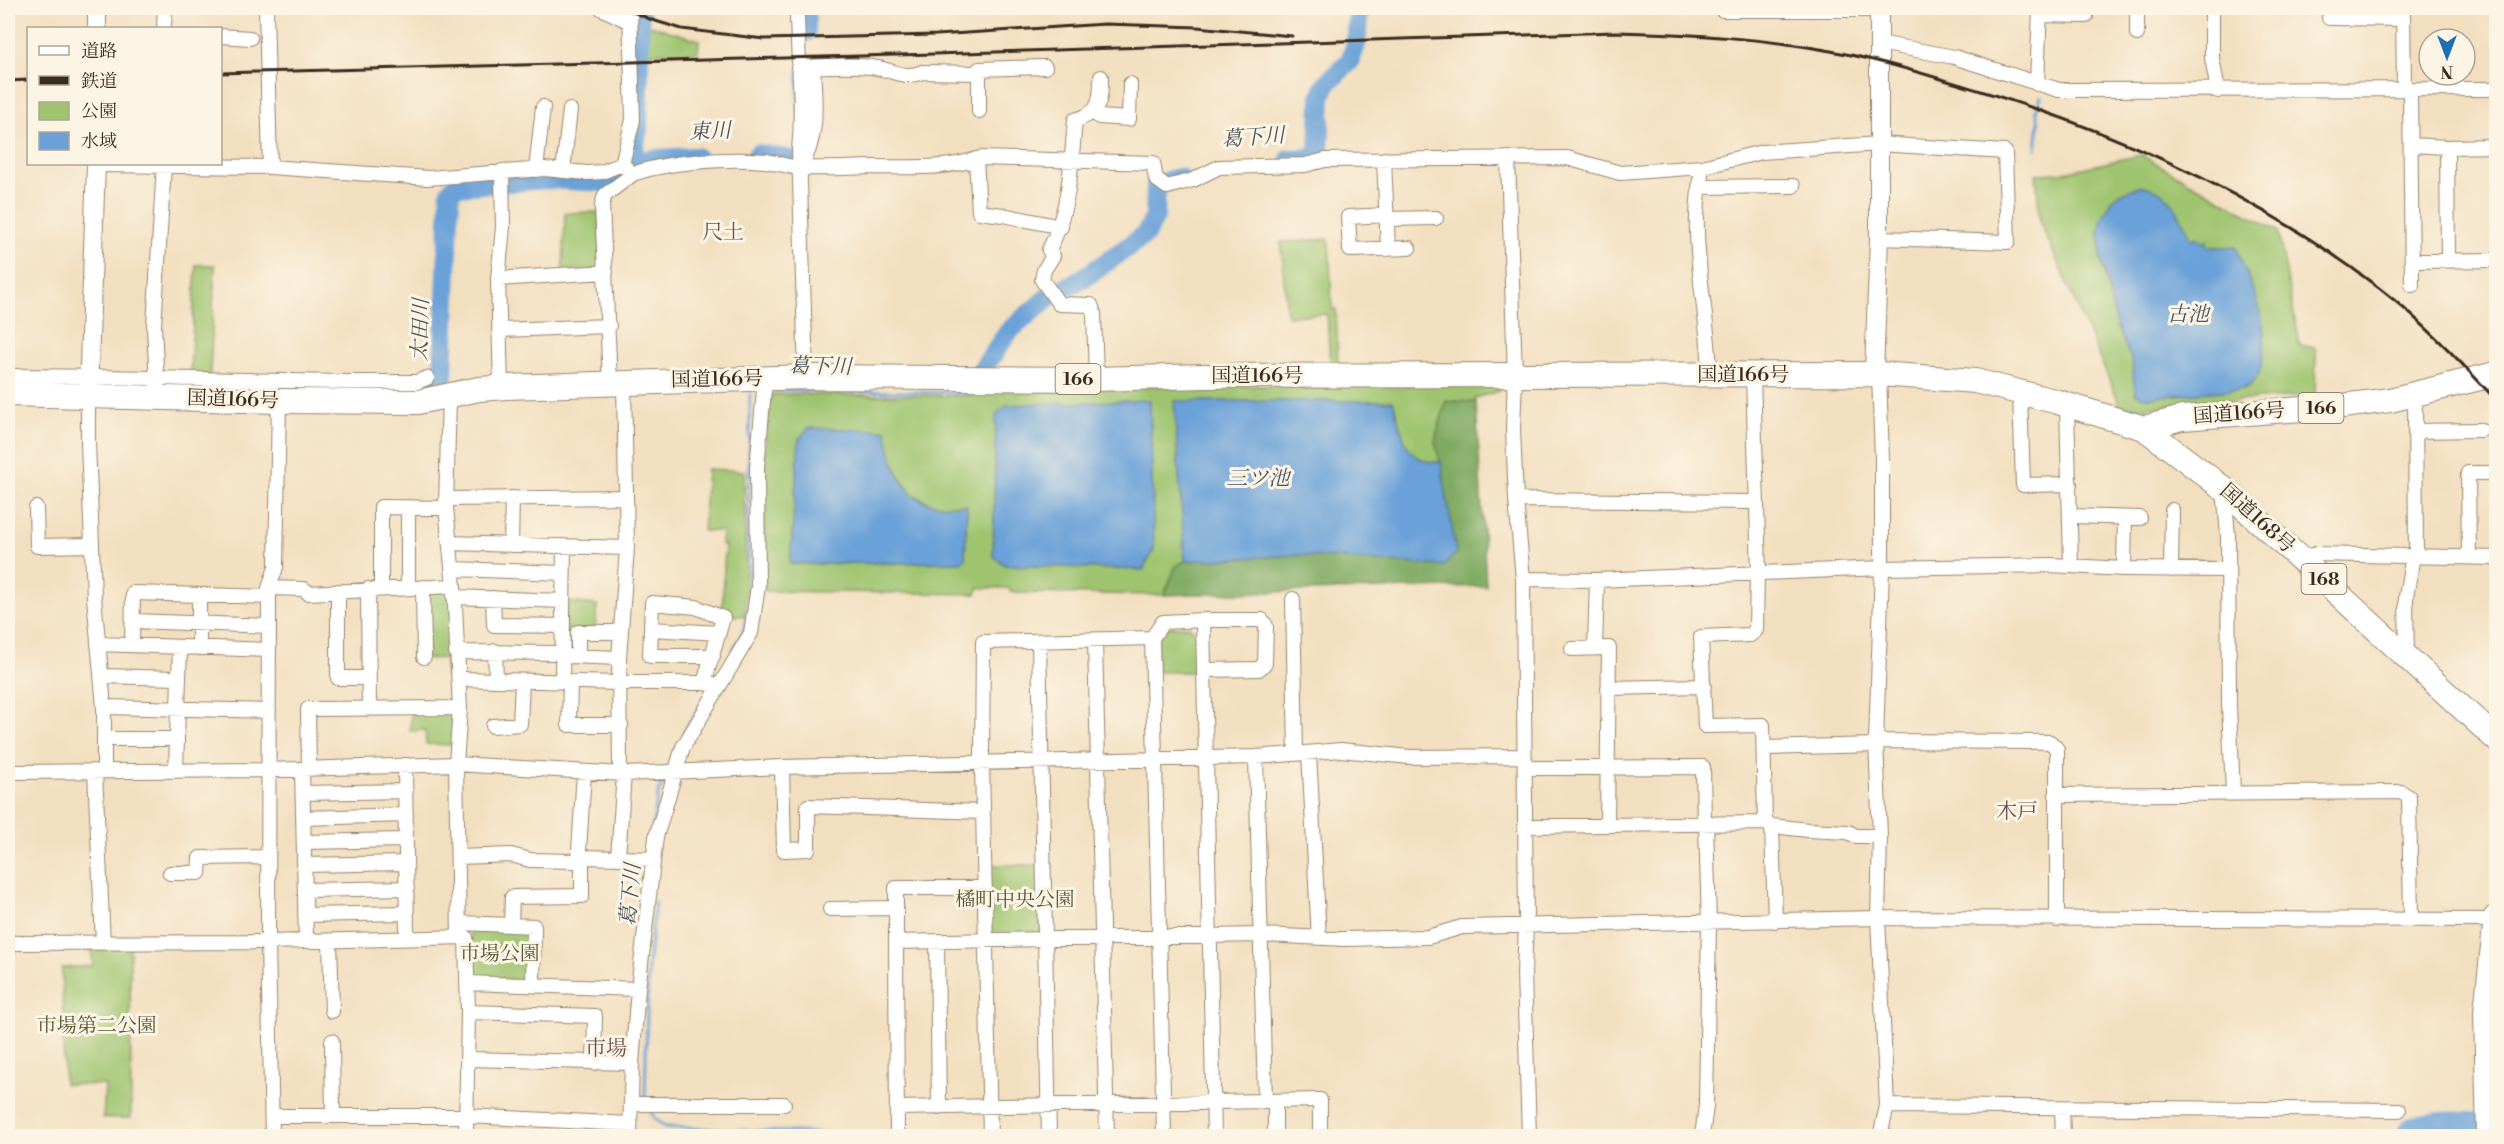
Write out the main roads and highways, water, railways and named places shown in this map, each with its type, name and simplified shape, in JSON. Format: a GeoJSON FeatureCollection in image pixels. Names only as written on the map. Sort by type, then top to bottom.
{"type":"FeatureCollection","features":[{"type":"Feature","properties":{"kind":"highway","name":"国道166号"},"geometry":{"type":"LineString","coordinates":[[8,394],[88,384],[297,393],[418,402],[479,389],[501,387],[806,377],[1096,379],[1205,376],[1876,374],[1975,381],[2144,428],[2182,418],[2342,406],[2415,395],[2496,374]]}},
{"type":"Feature","properties":{"kind":"highway","name":"国道168号"},"geometry":{"type":"LineString","coordinates":[[2144,428],[2224,489],[2496,739]]}},
{"type":"Feature","properties":{"kind":"highway"},"geometry":{"type":"LineString","coordinates":[[2489,1136],[2486,1012],[2496,919]]}},
{"type":"Feature","properties":{"kind":"water","name":"古池"},"geometry":{"type":"Polygon","coordinates":[[[2142,186],[2161,192],[2168,198],[2192,239],[2198,237],[2201,242],[2207,241],[2207,247],[2236,247],[2253,288],[2264,330],[2262,365],[2257,378],[2247,387],[2154,397],[2143,397],[2135,393],[2132,361],[2116,325],[2101,258],[2099,232],[2102,219],[2112,200],[2121,193],[2142,186]]]}},
{"type":"Feature","properties":{"kind":"water"},"geometry":{"type":"Polygon","coordinates":[[[1150,400],[1154,549],[1143,570],[1005,565],[993,556],[996,415],[1007,405],[1150,400]]]}},
{"type":"Feature","properties":{"kind":"water","name":"三ツ池"},"geometry":{"type":"Polygon","coordinates":[[[1174,401],[1393,401],[1402,434],[1412,452],[1429,462],[1441,462],[1456,553],[1444,566],[1296,555],[1185,561],[1174,401]]]}},
{"type":"Feature","properties":{"kind":"water"},"geometry":{"type":"Polygon","coordinates":[[[808,428],[886,430],[899,476],[913,494],[922,501],[934,504],[967,505],[965,560],[958,562],[790,564],[799,439],[808,428]]]}},
{"type":"Feature","properties":{"kind":"waterway","name":"太田川"},"geometry":{"type":"LineString","coordinates":[[390,391],[405,392],[436,387],[443,376],[450,192],[455,186],[549,179],[603,182],[618,177],[630,165],[638,129],[640,8]]}},
{"type":"Feature","properties":{"kind":"waterway","name":"東川"},"geometry":{"type":"LineString","coordinates":[[806,8],[806,32]]}},
{"type":"Feature","properties":{"kind":"waterway","name":"葛下川"},"geometry":{"type":"LineString","coordinates":[[1290,159],[1304,159],[1319,154],[1321,96],[1326,84],[1350,61],[1356,44],[1359,8]]}},
{"type":"Feature","properties":{"kind":"waterway","name":"東川"},"geometry":{"type":"LineString","coordinates":[[806,72],[808,135]]}},
{"type":"Feature","properties":{"kind":"waterway"},"geometry":{"type":"LineString","coordinates":[[2036,149],[2039,122],[2036,110],[2041,97]]}},
{"type":"Feature","properties":{"kind":"waterway","name":"東川"},"geometry":{"type":"LineString","coordinates":[[758,154],[793,160]]}},
{"type":"Feature","properties":{"kind":"waterway","name":"東川"},"geometry":{"type":"LineString","coordinates":[[630,165],[653,159],[696,157]]}},
{"type":"Feature","properties":{"kind":"waterway","name":"葛下川"},"geometry":{"type":"LineString","coordinates":[[982,370],[1009,331],[1047,298],[1085,277],[1145,235],[1155,217],[1156,187],[1180,178]]}},
{"type":"Feature","properties":{"kind":"waterway","name":"太田川"},"geometry":{"type":"LineString","coordinates":[[249,386],[360,390]]}},
{"type":"Feature","properties":{"kind":"waterway","name":"葛下川"},"geometry":{"type":"LineString","coordinates":[[773,390],[974,393]]}},
{"type":"Feature","properties":{"kind":"waterway","name":"葛下川"},"geometry":{"type":"LineString","coordinates":[[750,394],[748,544],[750,596]]}},
{"type":"Feature","properties":{"kind":"waterway","name":"葛下川"},"geometry":{"type":"LineString","coordinates":[[733,649],[743,632],[749,605]]}},
{"type":"Feature","properties":{"kind":"waterway","name":"葛下川"},"geometry":{"type":"LineString","coordinates":[[684,732],[709,691]]}},
{"type":"Feature","properties":{"kind":"waterway","name":"葛下川"},"geometry":{"type":"LineString","coordinates":[[668,767],[677,745]]}},
{"type":"Feature","properties":{"kind":"waterway","name":"葛下川"},"geometry":{"type":"LineString","coordinates":[[652,828],[658,794],[665,776]]}},
{"type":"Feature","properties":{"kind":"waterway","name":"葛下川"},"geometry":{"type":"LineString","coordinates":[[645,1099],[648,967],[655,902]]}},
{"type":"Feature","properties":{"kind":"waterway","name":"葛下川"},"geometry":{"type":"LineString","coordinates":[[649,1107],[654,1118],[665,1127],[843,1134],[846,1136]]}},
{"type":"Feature","properties":{"kind":"waterway"},"geometry":{"type":"LineString","coordinates":[[2406,1136],[2409,1128],[2430,1123],[2496,1124]]}},
{"type":"Feature","properties":{"kind":"railway"},"geometry":{"type":"LineString","coordinates":[[624,8],[682,29],[764,39],[936,35],[1105,24],[1197,27],[1292,36]]}},
{"type":"Feature","properties":{"kind":"railway"},"geometry":{"type":"LineString","coordinates":[[222,73],[934,54],[1616,32],[1757,40],[1813,48],[1883,62],[2008,99],[2120,141],[2228,191],[2330,253],[2379,288],[2425,327],[2496,400]]}},
{"type":"Feature","properties":{"kind":"railway"},"geometry":{"type":"LineString","coordinates":[[8,81],[27,80]]}},
{"type":"Feature","properties":{"kind":"district","name":"尺土"},"geometry":{"type":"Point","coordinates":[723,233]}},
{"type":"Feature","properties":{"kind":"district","name":"木戸"},"geometry":{"type":"Point","coordinates":[2017,812]}},
{"type":"Feature","properties":{"kind":"district","name":"市場"},"geometry":{"type":"Point","coordinates":[606,1049]}},
{"type":"Feature","properties":{"kind":"park label","name":"橘町中央公園"},"geometry":{"type":"Point","coordinates":[1015,900]}},
{"type":"Feature","properties":{"kind":"park label","name":"市場公園"},"geometry":{"type":"Point","coordinates":[500,954]}},
{"type":"Feature","properties":{"kind":"park label","name":"市場第二公園"},"geometry":{"type":"Point","coordinates":[97,1026]}}]}
